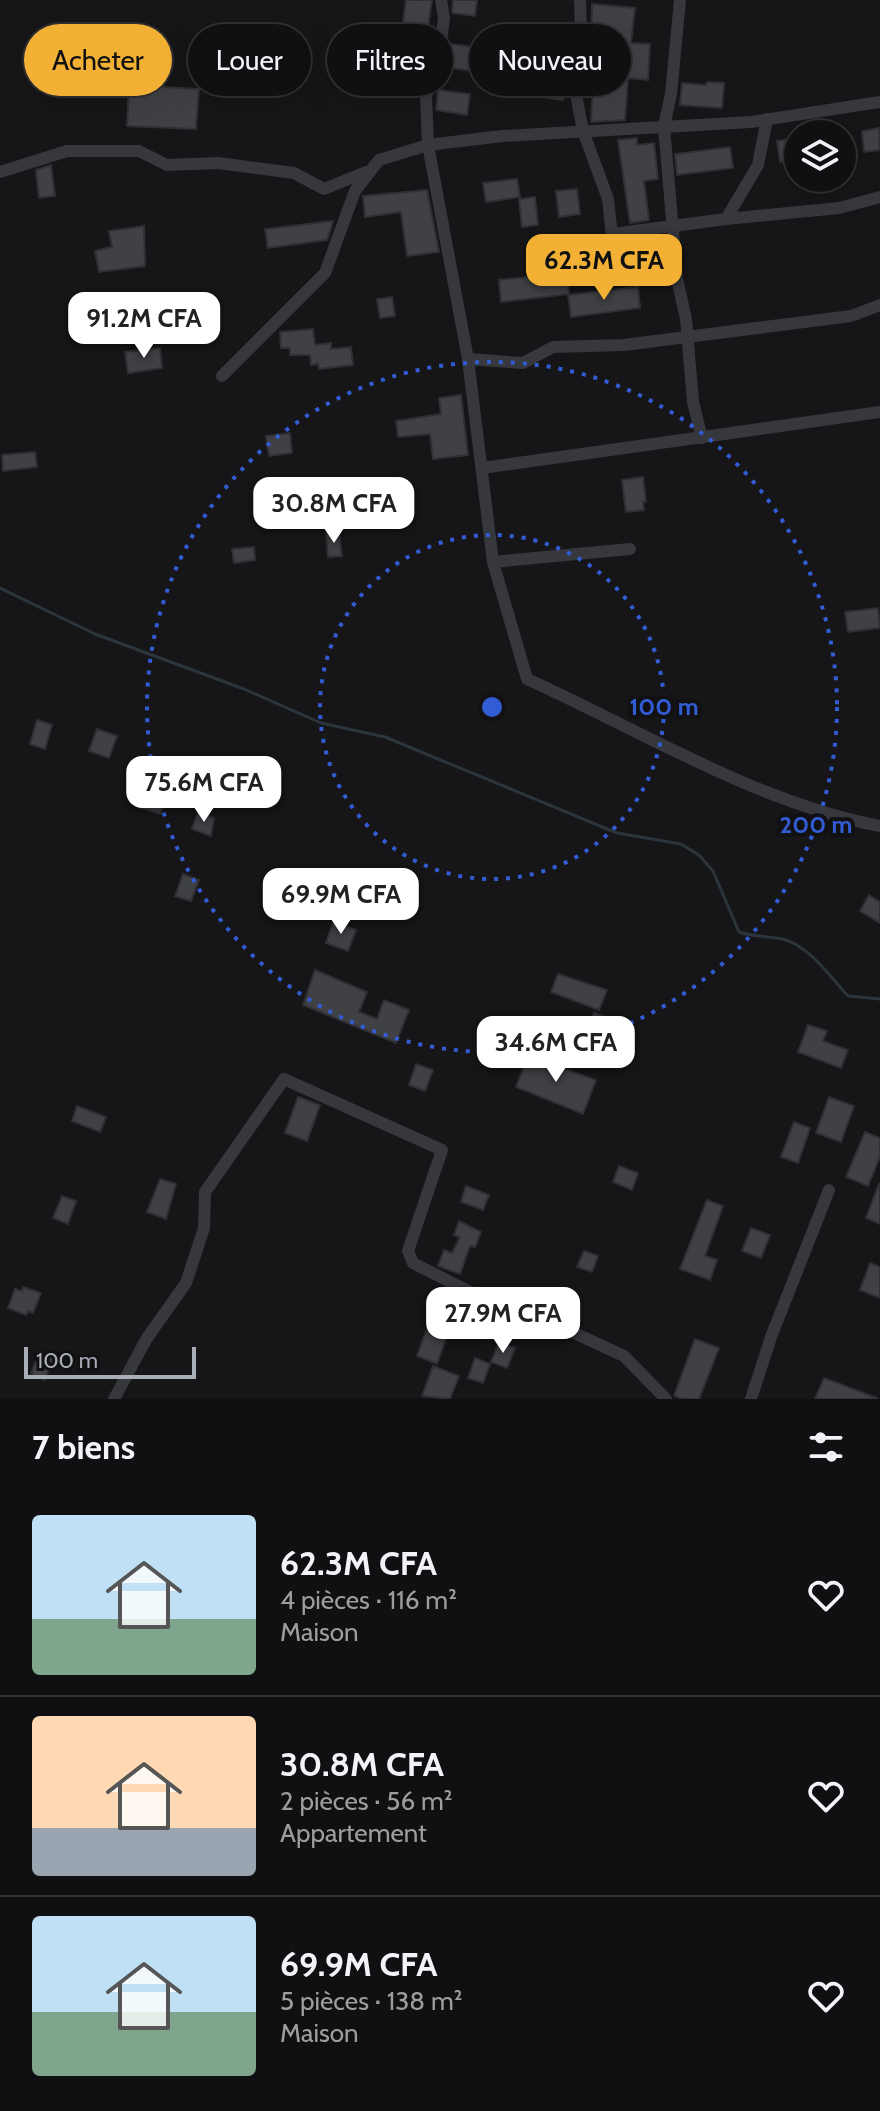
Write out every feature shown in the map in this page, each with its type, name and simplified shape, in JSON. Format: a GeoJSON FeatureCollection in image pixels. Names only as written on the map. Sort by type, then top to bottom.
{"type":"FeatureCollection","features":[{"type":"Feature","properties":{"kind":"street"},"geometry":{"type":"LineString","coordinates":[[441,0],[444,18],[439,56],[426,96],[428,145],[468,359],[493,562],[527,679],[768,793],[833,817],[880,826]]}},
{"type":"Feature","properties":{"kind":"street"},"geometry":{"type":"LineString","coordinates":[[580,0],[581,32],[575,54],[575,89],[583,131],[608,199],[614,256]]}},
{"type":"Feature","properties":{"kind":"street"},"geometry":{"type":"LineString","coordinates":[[680,0],[671,94],[664,126],[693,402],[702,438]]}},
{"type":"Feature","properties":{"kind":"street"},"geometry":{"type":"LineString","coordinates":[[222,376],[325,273],[355,191],[379,160],[428,145],[767,119],[880,102]]}},
{"type":"Feature","properties":{"kind":"street"},"geometry":{"type":"LineString","coordinates":[[726,219],[758,165],[767,119]]}},
{"type":"Feature","properties":{"kind":"street"},"geometry":{"type":"LineString","coordinates":[[0,172],[67,151],[139,151],[167,165],[218,163],[294,173],[324,189],[367,172]]}},
{"type":"Feature","properties":{"kind":"street"},"geometry":{"type":"LineString","coordinates":[[612,234],[839,208],[880,197]]}},
{"type":"Feature","properties":{"kind":"street"},"geometry":{"type":"LineString","coordinates":[[468,359],[523,363],[553,347],[624,345],[851,316],[880,305]]}},
{"type":"Feature","properties":{"kind":"street"},"geometry":{"type":"LineString","coordinates":[[482,468],[880,412]]}},
{"type":"Feature","properties":{"kind":"street"},"geometry":{"type":"LineString","coordinates":[[493,562],[630,549]]}},
{"type":"Feature","properties":{"kind":"street"},"geometry":{"type":"LineString","coordinates":[[114,1399],[147,1338],[186,1283],[204,1228],[205,1192],[284,1079],[442,1150],[408,1251],[413,1263],[480,1297],[518,1307],[624,1356],[666,1399]]}},
{"type":"Feature","properties":{"kind":"street"},"geometry":{"type":"LineString","coordinates":[[751,1399],[771,1337],[829,1190]]}},
{"type":"Feature","properties":{"kind":"building"},"geometry":{"type":"Polygon","coordinates":[[[406,0],[432,0],[428,24],[403,24],[406,0]]]}},
{"type":"Feature","properties":{"kind":"building"},"geometry":{"type":"Polygon","coordinates":[[[453,0],[477,0],[475,16],[452,13],[453,0]]]}},
{"type":"Feature","properties":{"kind":"building"},"geometry":{"type":"Polygon","coordinates":[[[592,4],[635,8],[631,43],[631,24],[591,24],[592,4]]]}},
{"type":"Feature","properties":{"kind":"building"},"geometry":{"type":"Polygon","coordinates":[[[631,43],[650,44],[648,80],[631,78],[631,43]]]}},
{"type":"Feature","properties":{"kind":"building"},"geometry":{"type":"Polygon","coordinates":[[[453,44],[469,46],[469,71],[453,68],[453,44]]]}},
{"type":"Feature","properties":{"kind":"building"},"geometry":{"type":"Polygon","coordinates":[[[707,82],[724,83],[722,108],[680,105],[682,83],[706,85],[707,82]]]}},
{"type":"Feature","properties":{"kind":"building"},"geometry":{"type":"Polygon","coordinates":[[[172,87],[188,88],[188,96],[198,96],[196,129],[127,126],[128,96],[172,96],[172,87]]]}},
{"type":"Feature","properties":{"kind":"building"},"geometry":{"type":"Polygon","coordinates":[[[453,92],[469,94],[467,115],[436,110],[437,96],[453,96],[453,92]]]}},
{"type":"Feature","properties":{"kind":"building"},"geometry":{"type":"Polygon","coordinates":[[[542,96],[563,96],[563,100],[542,96]]]}},
{"type":"Feature","properties":{"kind":"building"},"geometry":{"type":"Polygon","coordinates":[[[592,96],[627,96],[625,120],[591,122],[592,96]]]}},
{"type":"Feature","properties":{"kind":"building"},"geometry":{"type":"Polygon","coordinates":[[[879,128],[880,150],[864,152],[862,131],[879,128]]]}},
{"type":"Feature","properties":{"kind":"building"},"geometry":{"type":"Polygon","coordinates":[[[637,138],[637,145],[654,143],[658,179],[644,181],[649,220],[630,223],[618,140],[637,138]]]}},
{"type":"Feature","properties":{"kind":"building"},"geometry":{"type":"Polygon","coordinates":[[[784,140],[784,162],[780,162],[777,141],[784,140]]]}},
{"type":"Feature","properties":{"kind":"building"},"geometry":{"type":"Polygon","coordinates":[[[730,147],[733,168],[677,175],[675,154],[730,147]]]}},
{"type":"Feature","properties":{"kind":"building"},"geometry":{"type":"Polygon","coordinates":[[[51,165],[55,196],[39,198],[36,170],[51,165]]]}},
{"type":"Feature","properties":{"kind":"building"},"geometry":{"type":"Polygon","coordinates":[[[517,179],[520,197],[486,202],[483,183],[517,179]]]}},
{"type":"Feature","properties":{"kind":"building"},"geometry":{"type":"Polygon","coordinates":[[[577,189],[580,214],[559,217],[556,191],[577,189]]]}},
{"type":"Feature","properties":{"kind":"building"},"geometry":{"type":"Polygon","coordinates":[[[427,190],[439,252],[407,256],[401,212],[365,217],[363,196],[427,190]]]}},
{"type":"Feature","properties":{"kind":"building"},"geometry":{"type":"Polygon","coordinates":[[[535,197],[538,225],[522,227],[519,199],[535,197]]]}},
{"type":"Feature","properties":{"kind":"building"},"geometry":{"type":"Polygon","coordinates":[[[333,221],[327,240],[268,248],[265,229],[333,221]]]}},
{"type":"Feature","properties":{"kind":"building"},"geometry":{"type":"Polygon","coordinates":[[[144,226],[145,266],[99,272],[95,251],[112,247],[109,231],[144,226]]]}},
{"type":"Feature","properties":{"kind":"building"},"geometry":{"type":"Polygon","coordinates":[[[650,240],[653,266],[636,268],[633,243],[650,240]]]}},
{"type":"Feature","properties":{"kind":"building"},"geometry":{"type":"Polygon","coordinates":[[[566,273],[569,294],[501,302],[499,280],[566,273]]]}},
{"type":"Feature","properties":{"kind":"building"},"geometry":{"type":"Polygon","coordinates":[[[638,287],[640,308],[571,317],[568,295],[638,287]]]}},
{"type":"Feature","properties":{"kind":"building"},"geometry":{"type":"Polygon","coordinates":[[[392,297],[395,316],[380,318],[377,299],[392,297]]]}},
{"type":"Feature","properties":{"kind":"building"},"geometry":{"type":"Polygon","coordinates":[[[313,329],[315,345],[331,343],[331,349],[351,347],[353,365],[319,369],[318,364],[311,365],[310,355],[290,355],[290,348],[281,348],[280,332],[313,329]]]}},
{"type":"Feature","properties":{"kind":"building"},"geometry":{"type":"Polygon","coordinates":[[[160,348],[162,368],[128,373],[125,352],[160,348]]]}},
{"type":"Feature","properties":{"kind":"building"},"geometry":{"type":"Polygon","coordinates":[[[461,395],[468,455],[433,459],[430,434],[398,437],[396,421],[441,414],[439,398],[461,395]]]}},
{"type":"Feature","properties":{"kind":"building"},"geometry":{"type":"Polygon","coordinates":[[[290,433],[292,453],[269,456],[266,436],[290,433]]]}},
{"type":"Feature","properties":{"kind":"building"},"geometry":{"type":"Polygon","coordinates":[[[35,452],[37,467],[3,471],[2,455],[35,452]]]}},
{"type":"Feature","properties":{"kind":"building"},"geometry":{"type":"Polygon","coordinates":[[[643,477],[644,510],[626,512],[622,480],[643,477]]]}},
{"type":"Feature","properties":{"kind":"building"},"geometry":{"type":"Polygon","coordinates":[[[339,533],[342,556],[328,557],[326,534],[339,533]]]}},
{"type":"Feature","properties":{"kind":"building"},"geometry":{"type":"Polygon","coordinates":[[[254,547],[255,560],[234,563],[232,549],[254,547]]]}},
{"type":"Feature","properties":{"kind":"building"},"geometry":{"type":"Polygon","coordinates":[[[878,608],[880,628],[848,632],[845,612],[878,608]]]}},
{"type":"Feature","properties":{"kind":"building"},"geometry":{"type":"Polygon","coordinates":[[[37,720],[52,725],[45,749],[30,744],[37,720]]]}},
{"type":"Feature","properties":{"kind":"building"},"geometry":{"type":"Polygon","coordinates":[[[97,729],[117,736],[109,758],[89,751],[97,729]]]}},
{"type":"Feature","properties":{"kind":"building"},"geometry":{"type":"Polygon","coordinates":[[[150,793],[166,799],[160,814],[141,808],[150,793]]]}},
{"type":"Feature","properties":{"kind":"building"},"geometry":{"type":"Polygon","coordinates":[[[198,812],[214,818],[211,836],[192,829],[198,812]]]}},
{"type":"Feature","properties":{"kind":"building"},"geometry":{"type":"Polygon","coordinates":[[[183,874],[199,880],[191,901],[175,896],[183,874]]]}},
{"type":"Feature","properties":{"kind":"building"},"geometry":{"type":"Polygon","coordinates":[[[869,895],[880,902],[880,923],[860,911],[869,895]]]}},
{"type":"Feature","properties":{"kind":"building"},"geometry":{"type":"Polygon","coordinates":[[[333,922],[356,930],[348,951],[326,943],[333,922]]]}},
{"type":"Feature","properties":{"kind":"building"},"geometry":{"type":"Polygon","coordinates":[[[315,970],[367,992],[359,1012],[377,1019],[384,1000],[409,1010],[396,1043],[303,1005],[315,970]]]}},
{"type":"Feature","properties":{"kind":"building"},"geometry":{"type":"Polygon","coordinates":[[[558,974],[607,990],[599,1010],[551,992],[558,974]]]}},
{"type":"Feature","properties":{"kind":"building"},"geometry":{"type":"Polygon","coordinates":[[[594,1013],[617,1021],[606,1050],[583,1041],[594,1013]]]}},
{"type":"Feature","properties":{"kind":"building"},"geometry":{"type":"Polygon","coordinates":[[[808,1025],[827,1031],[823,1041],[848,1050],[841,1068],[798,1052],[808,1025]]]}},
{"type":"Feature","properties":{"kind":"building"},"geometry":{"type":"Polygon","coordinates":[[[528,1056],[596,1080],[583,1114],[516,1087],[528,1056]]]}},
{"type":"Feature","properties":{"kind":"building"},"geometry":{"type":"Polygon","coordinates":[[[416,1064],[433,1070],[425,1091],[409,1085],[416,1064]]]}},
{"type":"Feature","properties":{"kind":"building"},"geometry":{"type":"Polygon","coordinates":[[[298,1097],[320,1105],[307,1141],[285,1133],[298,1097]]]}},
{"type":"Feature","properties":{"kind":"building"},"geometry":{"type":"Polygon","coordinates":[[[829,1097],[854,1106],[841,1142],[816,1133],[829,1097]]]}},
{"type":"Feature","properties":{"kind":"building"},"geometry":{"type":"Polygon","coordinates":[[[77,1106],[106,1117],[100,1132],[72,1121],[77,1106]]]}},
{"type":"Feature","properties":{"kind":"building"},"geometry":{"type":"Polygon","coordinates":[[[794,1122],[810,1128],[798,1163],[781,1157],[794,1122]]]}},
{"type":"Feature","properties":{"kind":"building"},"geometry":{"type":"Polygon","coordinates":[[[865,1132],[880,1138],[880,1157],[868,1186],[846,1177],[865,1132]]]}},
{"type":"Feature","properties":{"kind":"building"},"geometry":{"type":"Polygon","coordinates":[[[619,1166],[638,1173],[632,1190],[613,1182],[619,1166]]]}},
{"type":"Feature","properties":{"kind":"building"},"geometry":{"type":"Polygon","coordinates":[[[160,1179],[176,1184],[166,1219],[147,1212],[160,1179]]]}},
{"type":"Feature","properties":{"kind":"building"},"geometry":{"type":"Polygon","coordinates":[[[880,1184],[880,1224],[866,1218],[880,1184]]]}},
{"type":"Feature","properties":{"kind":"building"},"geometry":{"type":"Polygon","coordinates":[[[466,1186],[489,1195],[483,1210],[461,1202],[466,1186]]]}},
{"type":"Feature","properties":{"kind":"building"},"geometry":{"type":"Polygon","coordinates":[[[62,1196],[76,1201],[68,1224],[53,1218],[62,1196]]]}},
{"type":"Feature","properties":{"kind":"building"},"geometry":{"type":"Polygon","coordinates":[[[707,1200],[723,1206],[705,1256],[717,1260],[710,1280],[680,1269],[707,1200]]]}},
{"type":"Feature","properties":{"kind":"building"},"geometry":{"type":"Polygon","coordinates":[[[459,1221],[481,1232],[475,1247],[470,1246],[460,1274],[438,1266],[444,1250],[452,1253],[460,1237],[454,1235],[459,1221]]]}},
{"type":"Feature","properties":{"kind":"building"},"geometry":{"type":"Polygon","coordinates":[[[751,1228],[770,1235],[761,1258],[742,1251],[751,1228]]]}},
{"type":"Feature","properties":{"kind":"building"},"geometry":{"type":"Polygon","coordinates":[[[584,1251],[598,1256],[592,1272],[577,1267],[584,1251]]]}},
{"type":"Feature","properties":{"kind":"building"},"geometry":{"type":"Polygon","coordinates":[[[870,1263],[880,1267],[880,1298],[860,1290],[870,1263]]]}},
{"type":"Feature","properties":{"kind":"building"},"geometry":{"type":"Polygon","coordinates":[[[23,1287],[41,1293],[33,1313],[28,1311],[26,1315],[8,1308],[15,1289],[22,1291],[23,1287]]]}},
{"type":"Feature","properties":{"kind":"building"},"geometry":{"type":"Polygon","coordinates":[[[429,1323],[449,1330],[437,1364],[417,1356],[429,1323]]]}},
{"type":"Feature","properties":{"kind":"building"},"geometry":{"type":"Polygon","coordinates":[[[695,1339],[719,1348],[699,1399],[683,1399],[674,1396],[695,1339]]]}},
{"type":"Feature","properties":{"kind":"building"},"geometry":{"type":"Polygon","coordinates":[[[499,1342],[515,1348],[507,1368],[491,1362],[499,1342]]]}},
{"type":"Feature","properties":{"kind":"building"},"geometry":{"type":"Polygon","coordinates":[[[39,1352],[53,1357],[45,1380],[31,1374],[39,1352]]]}},
{"type":"Feature","properties":{"kind":"building"},"geometry":{"type":"Polygon","coordinates":[[[475,1358],[490,1364],[483,1383],[468,1378],[475,1358]]]}},
{"type":"Feature","properties":{"kind":"building"},"geometry":{"type":"Polygon","coordinates":[[[433,1366],[459,1376],[450,1399],[422,1396],[433,1366]]]}},
{"type":"Feature","properties":{"kind":"building"},"geometry":{"type":"Polygon","coordinates":[[[824,1378],[877,1398],[877,1399],[815,1399],[824,1378]]]}},
{"type":"Feature","properties":{"kind":"waterway"},"geometry":{"type":"LineString","coordinates":[[0,588],[95,634],[244,689],[321,723],[385,737],[617,833],[681,844],[699,855],[713,871],[739,932],[792,942],[818,963],[848,996],[880,999]]}}]}
